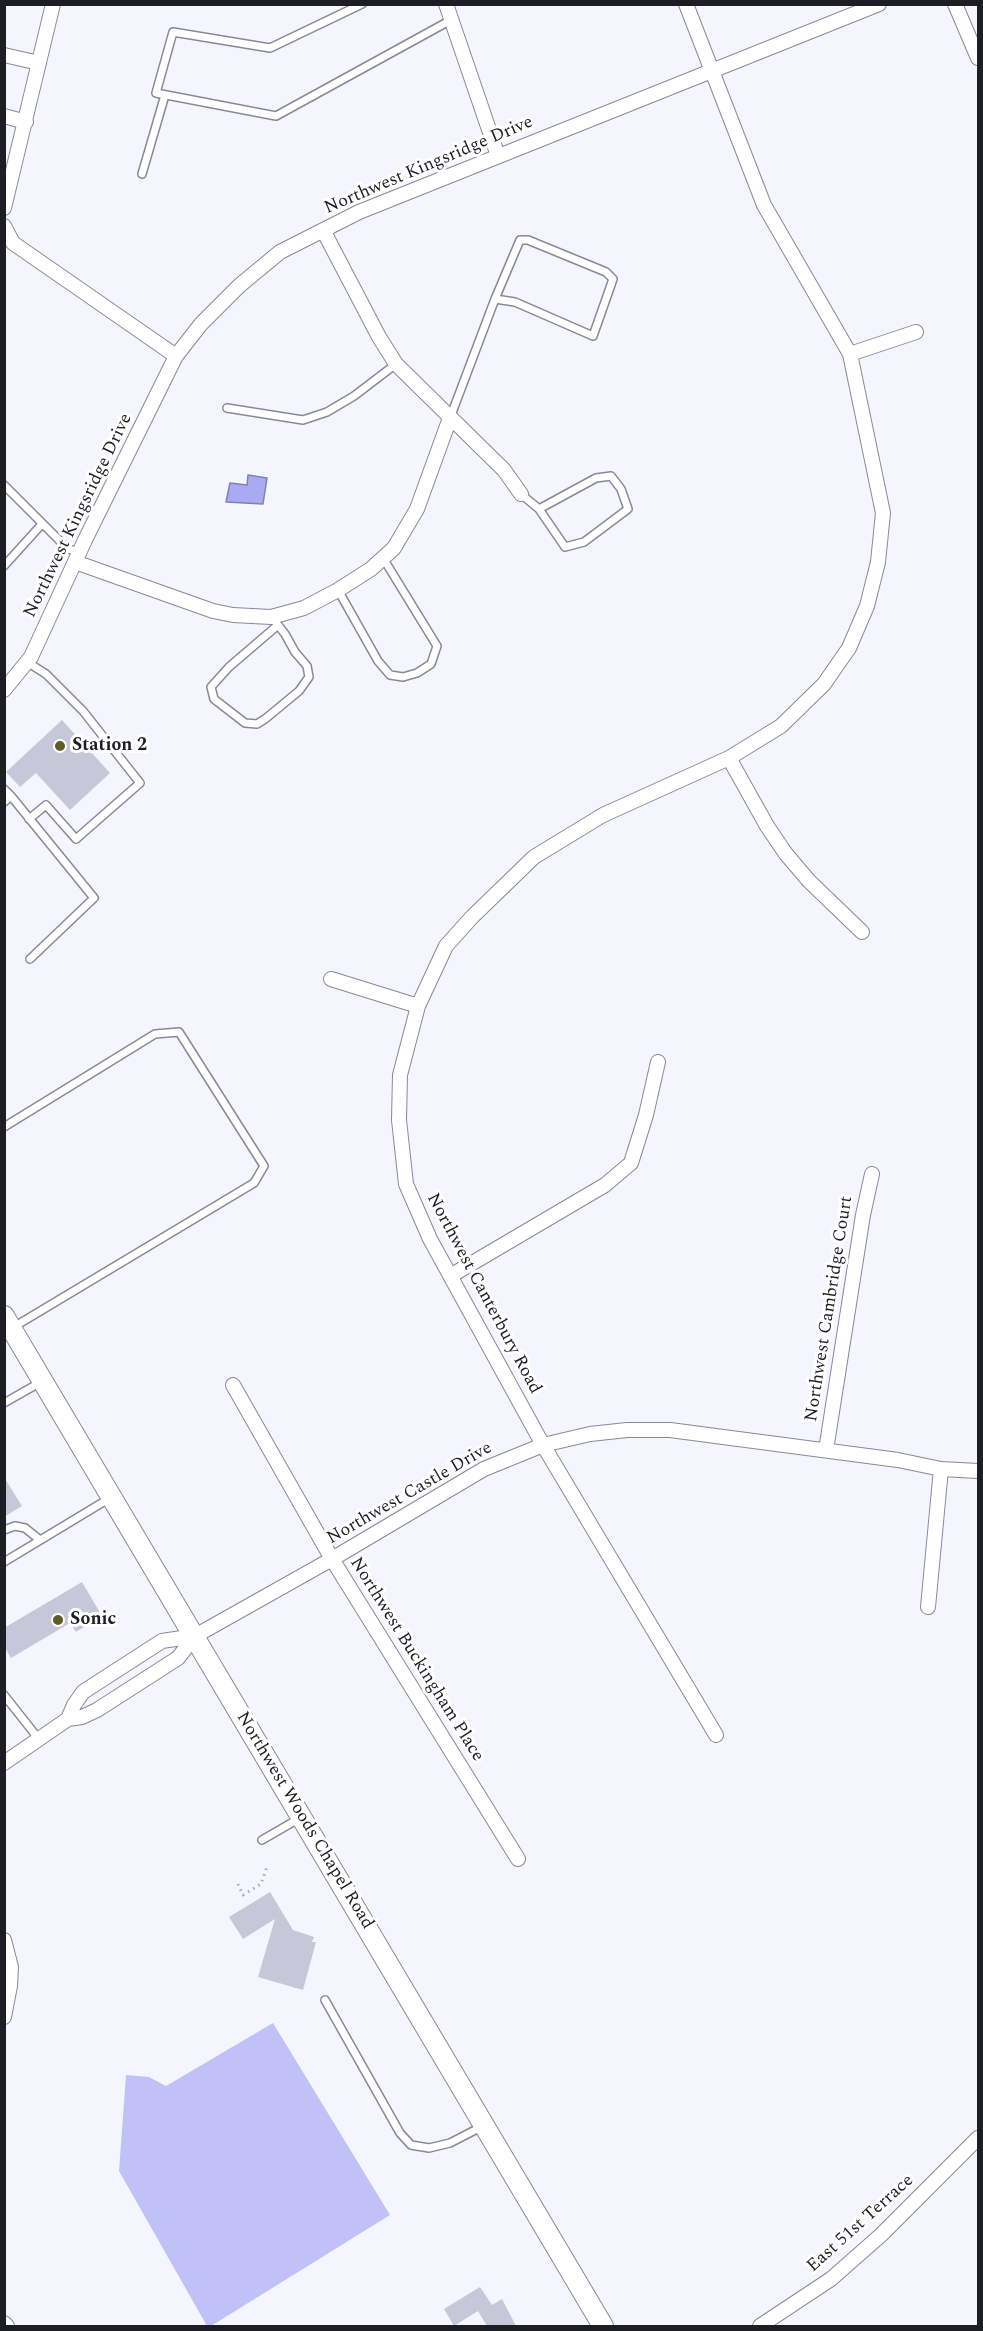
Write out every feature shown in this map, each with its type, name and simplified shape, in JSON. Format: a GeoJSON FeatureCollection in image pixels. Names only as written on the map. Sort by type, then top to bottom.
{"type":"FeatureCollection","features":[{"type":"Feature","properties":{"kind":"main road","name":"Northwest Woods Chapel Road"},"geometry":{"type":"LineString","coordinates":[[8,1322],[603,2326]]}},
{"type":"Feature","properties":{"kind":"street"},"geometry":{"type":"LineString","coordinates":[[4,208],[7,183],[26,122],[53,4]]}},
{"type":"Feature","properties":{"kind":"street"},"geometry":{"type":"LineString","coordinates":[[446,4],[498,156]]}},
{"type":"Feature","properties":{"kind":"street","name":"Northwest Canterbury Road"},"geometry":{"type":"LineString","coordinates":[[686,4],[764,205],[850,354],[883,513],[878,562],[867,606],[849,648],[824,684],[781,726],[729,758],[630,801],[534,857],[479,909],[446,946],[418,1006],[400,1075],[399,1120],[401,1155],[406,1184],[430,1239],[452,1275],[543,1445],[716,1735]]}},
{"type":"Feature","properties":{"kind":"street","name":"Northwest Kingsridge Drive"},"geometry":{"type":"LineString","coordinates":[[4,690],[27,662],[176,356],[201,324],[239,286],[280,252],[359,212],[879,4]]}},
{"type":"Feature","properties":{"kind":"street"},"geometry":{"type":"LineString","coordinates":[[955,4],[978,58]]}},
{"type":"Feature","properties":{"kind":"street"},"geometry":{"type":"LineString","coordinates":[[4,55],[39,63]]}},
{"type":"Feature","properties":{"kind":"street"},"geometry":{"type":"LineString","coordinates":[[4,116],[26,122]]}},
{"type":"Feature","properties":{"kind":"street"},"geometry":{"type":"LineString","coordinates":[[4,226],[13,243],[176,356]]}},
{"type":"Feature","properties":{"kind":"street"},"geometry":{"type":"LineString","coordinates":[[323,230],[379,337],[396,364],[504,470],[521,494]]}},
{"type":"Feature","properties":{"kind":"street"},"geometry":{"type":"LineString","coordinates":[[850,354],[916,332]]}},
{"type":"Feature","properties":{"kind":"street"},"geometry":{"type":"LineString","coordinates":[[77,557],[213,611],[275,621],[338,590],[371,569],[394,548],[417,509],[450,418]]}},
{"type":"Feature","properties":{"kind":"street"},"geometry":{"type":"LineString","coordinates":[[729,758],[767,826],[786,854],[809,881],[862,932]]}},
{"type":"Feature","properties":{"kind":"street"},"geometry":{"type":"LineString","coordinates":[[331,979],[418,1006]]}},
{"type":"Feature","properties":{"kind":"street"},"geometry":{"type":"LineString","coordinates":[[452,1275],[605,1185],[631,1163],[646,1115],[658,1062]]}},
{"type":"Feature","properties":{"kind":"street","name":"Northwest Cambridge Court"},"geometry":{"type":"LineString","coordinates":[[826,1450],[863,1215],[872,1174]]}},
{"type":"Feature","properties":{"kind":"street","name":"Northwest Buckingham Place"},"geometry":{"type":"LineString","coordinates":[[233,1385],[332,1559],[518,1859]]}},
{"type":"Feature","properties":{"kind":"street","name":"Northwest Castle Drive"},"geometry":{"type":"LineString","coordinates":[[195,1636],[332,1559],[484,1469],[543,1445],[590,1434],[627,1430],[670,1430],[898,1460],[941,1469],[978,1472]]}},
{"type":"Feature","properties":{"kind":"street"},"geometry":{"type":"LineString","coordinates":[[928,1607],[941,1469]]}},
{"type":"Feature","properties":{"kind":"street"},"geometry":{"type":"LineString","coordinates":[[68,1719],[83,1692],[162,1641],[195,1636]]}},
{"type":"Feature","properties":{"kind":"street"},"geometry":{"type":"LineString","coordinates":[[4,1762],[68,1719],[82,1717],[97,1710],[178,1658],[195,1636]]}},
{"type":"Feature","properties":{"kind":"street"},"geometry":{"type":"LineString","coordinates":[[4,1940],[11,1967],[4,2016]]}},
{"type":"Feature","properties":{"kind":"street","name":"East 51st Terrace"},"geometry":{"type":"LineString","coordinates":[[760,2326],[783,2313],[839,2272],[881,2235],[978,2138]]}},
{"type":"Feature","properties":{"kind":"lane"},"geometry":{"type":"LineString","coordinates":[[362,4],[270,48],[173,32],[156,93],[276,116],[451,20]]}},
{"type":"Feature","properties":{"kind":"lane"},"geometry":{"type":"LineString","coordinates":[[142,174],[165,95]]}},
{"type":"Feature","properties":{"kind":"lane"},"geometry":{"type":"LineString","coordinates":[[450,418],[495,299],[520,240],[528,240],[606,272],[612,279],[593,336],[515,302],[495,299]]}},
{"type":"Feature","properties":{"kind":"lane"},"geometry":{"type":"LineString","coordinates":[[227,408],[303,420],[327,412],[354,396],[396,364]]}},
{"type":"Feature","properties":{"kind":"lane"},"geometry":{"type":"LineString","coordinates":[[521,494],[539,509],[565,547],[584,542],[628,509],[621,489],[611,476],[597,478],[539,509]]}},
{"type":"Feature","properties":{"kind":"lane"},"geometry":{"type":"LineString","coordinates":[[4,485],[77,557]]}},
{"type":"Feature","properties":{"kind":"lane"},"geometry":{"type":"LineString","coordinates":[[4,566],[42,524]]}},
{"type":"Feature","properties":{"kind":"lane"},"geometry":{"type":"LineString","coordinates":[[338,590],[378,662],[390,675],[403,677],[417,674],[431,664],[437,646],[383,558]]}},
{"type":"Feature","properties":{"kind":"lane"},"geometry":{"type":"LineString","coordinates":[[275,621],[307,666],[309,677],[299,690],[265,719],[257,724],[244,723],[214,699],[211,687],[275,621]]}},
{"type":"Feature","properties":{"kind":"lane"},"geometry":{"type":"LineString","coordinates":[[27,662],[46,674],[83,711],[140,783],[76,839],[46,805],[29,819]]}},
{"type":"Feature","properties":{"kind":"lane"},"geometry":{"type":"LineString","coordinates":[[4,789],[94,898],[30,959]]}},
{"type":"Feature","properties":{"kind":"lane"},"geometry":{"type":"LineString","coordinates":[[4,802],[11,796]]}},
{"type":"Feature","properties":{"kind":"lane"},"geometry":{"type":"LineString","coordinates":[[4,1127],[155,1034],[179,1032],[264,1166],[254,1183],[8,1322]]}},
{"type":"Feature","properties":{"kind":"lane"},"geometry":{"type":"LineString","coordinates":[[4,1403],[43,1380]]}},
{"type":"Feature","properties":{"kind":"lane"},"geometry":{"type":"LineString","coordinates":[[4,1562],[112,1497]]}},
{"type":"Feature","properties":{"kind":"lane"},"geometry":{"type":"LineString","coordinates":[[4,1530],[15,1526],[25,1528],[40,1540]]}},
{"type":"Feature","properties":{"kind":"lane"},"geometry":{"type":"LineString","coordinates":[[4,1695],[38,1738]]}},
{"type":"Feature","properties":{"kind":"lane"},"geometry":{"type":"LineString","coordinates":[[262,1840],[302,1817]]}},
{"type":"Feature","properties":{"kind":"lane"},"geometry":{"type":"LineString","coordinates":[[325,2000],[400,2133],[411,2145],[429,2148],[450,2143],[484,2126]]}},
{"type":"Feature","properties":{"kind":"path"},"geometry":{"type":"LineString","coordinates":[[238,1884],[243,1895],[261,1884],[267,1867]]}},
{"type":"Feature","properties":{"kind":"shaded area"},"geometry":{"type":"Polygon","coordinates":[[[248,475],[267,478],[263,504],[226,502],[230,483],[247,485],[248,475]]]}},
{"type":"Feature","properties":{"kind":"shaded area"},"geometry":{"type":"Polygon","coordinates":[[[273,2023],[390,2215],[211,2326],[207,2326],[119,2171],[126,2075],[149,2077],[166,2086],[273,2023]]]}},
{"type":"Feature","properties":{"kind":"building","name":"Station 2"},"geometry":{"type":"Polygon","coordinates":[[[62,720],[110,773],[70,810],[36,773],[20,787],[6,772],[62,720]]]}},
{"type":"Feature","properties":{"kind":"building"},"geometry":{"type":"Polygon","coordinates":[[[4,1477],[22,1506],[4,1517],[4,1477]]]}},
{"type":"Feature","properties":{"kind":"building","name":"Sonic"},"geometry":{"type":"Polygon","coordinates":[[[82,1582],[102,1616],[76,1632],[70,1623],[11,1658],[4,1646],[4,1628],[82,1582]]]}},
{"type":"Feature","properties":{"kind":"building"},"geometry":{"type":"Polygon","coordinates":[[[270,1892],[293,1930],[314,1937],[312,1942],[316,1942],[303,1990],[258,1977],[275,1919],[243,1939],[229,1917],[270,1892]]]}},
{"type":"Feature","properties":{"kind":"building"},"geometry":{"type":"Polygon","coordinates":[[[480,2287],[492,2305],[502,2299],[516,2326],[487,2326],[478,2311],[454,2326],[444,2309],[480,2287]]]}},
{"type":"Feature","properties":{"kind":"place","name":"Station 2"},"geometry":{"type":"Point","coordinates":[60,746]}},
{"type":"Feature","properties":{"kind":"place","name":"Sonic"},"geometry":{"type":"Point","coordinates":[58,1620]}}]}
